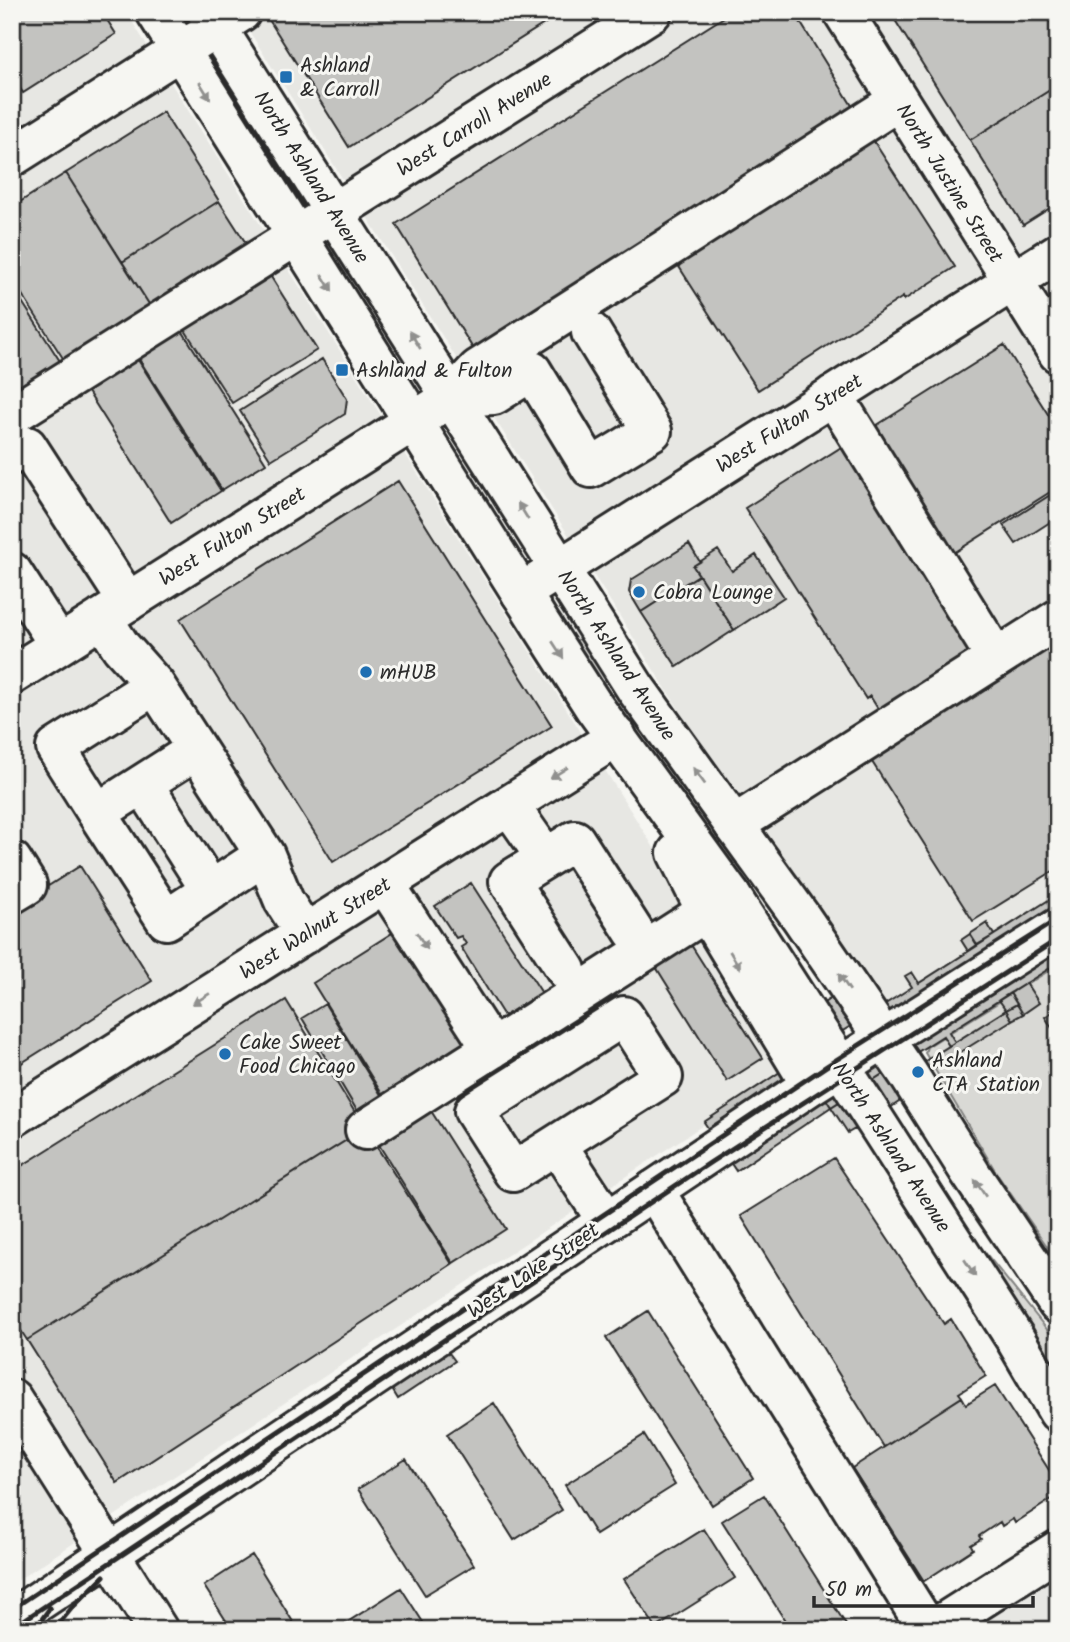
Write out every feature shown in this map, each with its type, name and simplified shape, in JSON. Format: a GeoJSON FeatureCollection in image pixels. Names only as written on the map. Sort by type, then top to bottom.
{"type":"FeatureCollection","features":[{"type":"Feature","properties":{"kind":"main road","name":"North Ashland Avenue"},"geometry":{"type":"LineString","coordinates":[[156,12],[521,593],[594,707],[621,742],[719,904],[848,1061],[1051,1295]]}},
{"type":"Feature","properties":{"kind":"main road","name":"West Carroll Avenue"},"geometry":{"type":"LineString","coordinates":[[12,415],[652,12]]}},
{"type":"Feature","properties":{"kind":"main road","name":"North Justine Street"},"geometry":{"type":"LineString","coordinates":[[843,12],[1058,354]]}},
{"type":"Feature","properties":{"kind":"main road","name":"North Ashland Avenue"},"geometry":{"type":"LineString","coordinates":[[222,17],[335,212],[636,689],[800,916],[848,1061],[1058,1412]]}},
{"type":"Feature","properties":{"kind":"main road"},"geometry":{"type":"LineString","coordinates":[[12,157],[180,51],[222,17]]}},
{"type":"Feature","properties":{"kind":"main road"},"geometry":{"type":"LineString","coordinates":[[452,397],[478,369],[898,101]]}},
{"type":"Feature","properties":{"kind":"main road","name":"West Fulton Street"},"geometry":{"type":"LineString","coordinates":[[521,593],[1058,253]]}},
{"type":"Feature","properties":{"kind":"main road"},"geometry":{"type":"LineString","coordinates":[[452,397],[494,395],[532,371],[591,468],[652,431],[592,332]]}},
{"type":"Feature","properties":{"kind":"main road"},"geometry":{"type":"LineString","coordinates":[[833,395],[996,658]]}},
{"type":"Feature","properties":{"kind":"main road","name":"West Fulton Street"},"geometry":{"type":"LineString","coordinates":[[12,675],[452,397]]}},
{"type":"Feature","properties":{"kind":"main road"},"geometry":{"type":"LineString","coordinates":[[12,456],[27,446],[115,610],[121,647],[155,685],[265,855],[284,901],[305,934]]}},
{"type":"Feature","properties":{"kind":"main road"},"geometry":{"type":"LineString","coordinates":[[12,572],[59,645]]}},
{"type":"Feature","properties":{"kind":"main road"},"geometry":{"type":"LineString","coordinates":[[734,825],[1058,619]]}},
{"type":"Feature","properties":{"kind":"main road"},"geometry":{"type":"LineString","coordinates":[[155,685],[56,748],[166,920],[265,855]]}},
{"type":"Feature","properties":{"kind":"main road","name":"West Walnut Street"},"geometry":{"type":"LineString","coordinates":[[12,1118],[509,805],[621,742]]}},
{"type":"Feature","properties":{"kind":"main road"},"geometry":{"type":"LineString","coordinates":[[97,813],[196,750]]}},
{"type":"Feature","properties":{"kind":"main road"},"geometry":{"type":"LineString","coordinates":[[143,784],[211,891]]}},
{"type":"Feature","properties":{"kind":"main road"},"geometry":{"type":"LineString","coordinates":[[509,805],[545,858]]}},
{"type":"Feature","properties":{"kind":"main road"},"geometry":{"type":"LineString","coordinates":[[566,970],[509,881],[575,839],[634,932]]}},
{"type":"Feature","properties":{"kind":"main road"},"geometry":{"type":"LineString","coordinates":[[12,861],[27,885],[12,894]]}},
{"type":"Feature","properties":{"kind":"main road"},"geometry":{"type":"LineString","coordinates":[[385,884],[492,1049]]}},
{"type":"Feature","properties":{"kind":"main road"},"geometry":{"type":"LineString","coordinates":[[365,1130],[719,904]]}},
{"type":"Feature","properties":{"kind":"main road","name":"West Lake Street"},"geometry":{"type":"LineString","coordinates":[[12,1619],[848,1061],[1058,928]]}},
{"type":"Feature","properties":{"kind":"main road"},"geometry":{"type":"LineString","coordinates":[[624,1016],[663,1077],[557,1144],[513,1172],[474,1111],[624,1016]]}},
{"type":"Feature","properties":{"kind":"main road"},"geometry":{"type":"LineString","coordinates":[[557,1144],[607,1221]]}},
{"type":"Feature","properties":{"kind":"main road"},"geometry":{"type":"LineString","coordinates":[[654,1190],[930,1630],[1058,1550]]}},
{"type":"Feature","properties":{"kind":"main road"},"geometry":{"type":"LineString","coordinates":[[12,1399],[158,1630]]}},
{"type":"Feature","properties":{"kind":"shaded area"},"geometry":{"type":"Polygon","coordinates":[[[12,12],[126,12],[790,1063],[789,1068],[12,1584],[12,12]]]}},
{"type":"Feature","properties":{"kind":"shaded area"},"geometry":{"type":"Polygon","coordinates":[[[237,12],[1058,12],[1058,896],[891,1002],[877,1000],[761,839],[237,12]]]}},
{"type":"Feature","properties":{"kind":"shaded area"},"geometry":{"type":"Polygon","coordinates":[[[237,89],[289,175],[280,180],[228,94],[237,89]]]}},
{"type":"Feature","properties":{"kind":"shaded area"},"geometry":{"type":"Polygon","coordinates":[[[337,250],[400,351],[391,356],[330,255],[337,250]]]}},
{"type":"Feature","properties":{"kind":"shaded area"},"geometry":{"type":"Polygon","coordinates":[[[580,638],[584,639],[736,859],[731,860],[606,695],[575,645],[580,638]]]}},
{"type":"Feature","properties":{"kind":"shaded area"},"geometry":{"type":"Polygon","coordinates":[[[1058,965],[1058,1262],[999,1177],[925,1053],[927,1047],[1058,965]]]}},
{"type":"Feature","properties":{"kind":"shaded area"},"geometry":{"type":"Polygon","coordinates":[[[979,1245],[1058,1343],[1058,1371],[976,1248],[979,1245]]]}},
{"type":"Feature","properties":{"kind":"shaded area"},"geometry":{"type":"Polygon","coordinates":[[[1058,1570],[1058,1630],[963,1630],[1058,1570]]]}},
{"type":"Feature","properties":{"kind":"building"},"geometry":{"type":"Polygon","coordinates":[[[12,12],[102,12],[116,34],[23,93],[12,76],[12,12]]]}},
{"type":"Feature","properties":{"kind":"building"},"geometry":{"type":"Polygon","coordinates":[[[270,12],[563,12],[349,147],[266,15],[270,12]]]}},
{"type":"Feature","properties":{"kind":"building"},"geometry":{"type":"Polygon","coordinates":[[[732,12],[794,12],[859,117],[477,355],[396,224],[732,12]]]}},
{"type":"Feature","properties":{"kind":"building"},"geometry":{"type":"Polygon","coordinates":[[[890,12],[1044,12],[1058,33],[1058,85],[970,140],[890,12]]]}},
{"type":"Feature","properties":{"kind":"building"},"geometry":{"type":"Polygon","coordinates":[[[1058,85],[1058,203],[1023,225],[970,140],[1058,85]]]}},
{"type":"Feature","properties":{"kind":"building"},"geometry":{"type":"Polygon","coordinates":[[[163,112],[219,201],[122,262],[66,173],[163,112]]]}},
{"type":"Feature","properties":{"kind":"building"},"geometry":{"type":"Polygon","coordinates":[[[871,137],[955,267],[758,390],[676,262],[871,137]]]}},
{"type":"Feature","properties":{"kind":"building"},"geometry":{"type":"Polygon","coordinates":[[[66,173],[154,312],[68,366],[12,279],[12,207],[66,173]]]}},
{"type":"Feature","properties":{"kind":"building"},"geometry":{"type":"Polygon","coordinates":[[[219,201],[251,251],[154,312],[122,262],[219,201]]]}},
{"type":"Feature","properties":{"kind":"building"},"geometry":{"type":"Polygon","coordinates":[[[266,269],[317,350],[232,403],[183,327],[266,269]]]}},
{"type":"Feature","properties":{"kind":"building"},"geometry":{"type":"Polygon","coordinates":[[[12,286],[65,369],[12,402],[12,286]]]}},
{"type":"Feature","properties":{"kind":"building"},"geometry":{"type":"Polygon","coordinates":[[[181,329],[266,463],[222,490],[137,356],[181,329]]]}},
{"type":"Feature","properties":{"kind":"building"},"geometry":{"type":"Polygon","coordinates":[[[1004,345],[1058,430],[1058,487],[949,556],[874,427],[1004,345]]]}},
{"type":"Feature","properties":{"kind":"building"},"geometry":{"type":"Polygon","coordinates":[[[133,352],[221,491],[171,523],[83,384],[133,352]]]}},
{"type":"Feature","properties":{"kind":"building"},"geometry":{"type":"Polygon","coordinates":[[[322,359],[347,399],[345,414],[271,460],[240,411],[322,359]]]}},
{"type":"Feature","properties":{"kind":"building"},"geometry":{"type":"Polygon","coordinates":[[[851,441],[976,639],[971,660],[883,717],[870,696],[866,699],[745,508],[851,441]]]}},
{"type":"Feature","properties":{"kind":"building","name":"mHUB"},"geometry":{"type":"Polygon","coordinates":[[[398,481],[552,726],[333,862],[180,619],[398,481]]]}},
{"type":"Feature","properties":{"kind":"building"},"geometry":{"type":"Polygon","coordinates":[[[1058,490],[1058,517],[1016,544],[1003,525],[1058,490]]]}},
{"type":"Feature","properties":{"kind":"building"},"geometry":{"type":"Polygon","coordinates":[[[689,544],[700,562],[693,566],[699,575],[641,612],[629,592],[631,580],[689,544]]]}},
{"type":"Feature","properties":{"kind":"building"},"geometry":{"type":"Polygon","coordinates":[[[718,550],[732,571],[756,555],[784,597],[734,630],[693,566],[718,550]]]}},
{"type":"Feature","properties":{"kind":"building"},"geometry":{"type":"Polygon","coordinates":[[[699,575],[734,630],[677,667],[641,612],[699,575]]]}},
{"type":"Feature","properties":{"kind":"building"},"geometry":{"type":"Polygon","coordinates":[[[1058,633],[1058,868],[973,921],[867,754],[1058,633]]]}},
{"type":"Feature","properties":{"kind":"building"},"geometry":{"type":"Polygon","coordinates":[[[80,866],[152,981],[12,1069],[12,909],[80,866]]]}},
{"type":"Feature","properties":{"kind":"building"},"geometry":{"type":"Polygon","coordinates":[[[471,883],[547,1001],[509,1024],[461,947],[466,944],[461,936],[456,938],[435,906],[471,883]]]}},
{"type":"Feature","properties":{"kind":"building"},"geometry":{"type":"Polygon","coordinates":[[[1058,894],[1058,911],[864,1034],[857,1022],[912,987],[905,976],[912,972],[919,983],[1058,894]]]}},
{"type":"Feature","properties":{"kind":"building"},"geometry":{"type":"Polygon","coordinates":[[[987,923],[994,935],[977,945],[970,934],[987,923]]]}},
{"type":"Feature","properties":{"kind":"building"},"geometry":{"type":"Polygon","coordinates":[[[397,930],[472,1048],[387,1102],[313,983],[397,930]]]}},
{"type":"Feature","properties":{"kind":"building"},"geometry":{"type":"Polygon","coordinates":[[[970,934],[977,945],[968,951],[961,940],[970,934]]]}},
{"type":"Feature","properties":{"kind":"building"},"geometry":{"type":"Polygon","coordinates":[[[686,937],[763,1058],[727,1081],[651,959],[686,937]]]}},
{"type":"Feature","properties":{"kind":"building"},"geometry":{"type":"Polygon","coordinates":[[[1058,945],[1058,963],[949,1032],[955,1042],[949,1046],[943,1036],[889,1070],[881,1057],[1058,945]]]}},
{"type":"Feature","properties":{"kind":"building"},"geometry":{"type":"Polygon","coordinates":[[[1026,983],[1039,1003],[1023,1014],[1010,993],[1026,983]]]}},
{"type":"Feature","properties":{"kind":"building"},"geometry":{"type":"Polygon","coordinates":[[[1010,993],[1017,1004],[1006,1010],[999,1000],[1010,993]]]}},
{"type":"Feature","properties":{"kind":"building"},"geometry":{"type":"Polygon","coordinates":[[[833,997],[857,1022],[833,1037],[819,1006],[833,997]]]}},
{"type":"Feature","properties":{"kind":"building"},"geometry":{"type":"Polygon","coordinates":[[[286,1000],[359,1119],[353,1136],[27,1340],[12,1317],[12,1172],[286,1000]]]}},
{"type":"Feature","properties":{"kind":"building"},"geometry":{"type":"Polygon","coordinates":[[[325,1004],[386,1103],[362,1119],[302,1018],[325,1004]]]}},
{"type":"Feature","properties":{"kind":"building"},"geometry":{"type":"Polygon","coordinates":[[[1017,1004],[1023,1014],[1012,1020],[1006,1010],[1017,1004]]]}},
{"type":"Feature","properties":{"kind":"building"},"geometry":{"type":"Polygon","coordinates":[[[1058,1008],[1058,1037],[1045,1017],[1058,1008]]]}},
{"type":"Feature","properties":{"kind":"building","name":"Ashland CTA Station"},"geometry":{"type":"Polygon","coordinates":[[[1006,1010],[1012,1020],[901,1089],[905,1096],[899,1102],[848,1133],[831,1107],[889,1070],[895,1080],[1006,1010]]]}},
{"type":"Feature","properties":{"kind":"building"},"geometry":{"type":"Polygon","coordinates":[[[881,1057],[889,1070],[831,1107],[823,1094],[881,1057]]]}},
{"type":"Feature","properties":{"kind":"building"},"geometry":{"type":"Polygon","coordinates":[[[783,1070],[809,1070],[712,1134],[704,1122],[783,1070]]]}},
{"type":"Feature","properties":{"kind":"building"},"geometry":{"type":"Polygon","coordinates":[[[823,1094],[831,1107],[736,1171],[728,1159],[823,1094]]]}},
{"type":"Feature","properties":{"kind":"building"},"geometry":{"type":"Polygon","coordinates":[[[426,1103],[506,1229],[453,1263],[374,1137],[426,1103]]]}},
{"type":"Feature","properties":{"kind":"building"},"geometry":{"type":"Polygon","coordinates":[[[353,1136],[371,1138],[452,1264],[117,1483],[27,1340],[353,1136]]]}},
{"type":"Feature","properties":{"kind":"building"},"geometry":{"type":"Polygon","coordinates":[[[834,1158],[944,1324],[951,1319],[986,1376],[959,1393],[962,1397],[884,1447],[741,1216],[834,1158]]]}},
{"type":"Feature","properties":{"kind":"building"},"geometry":{"type":"Polygon","coordinates":[[[648,1311],[753,1478],[712,1505],[606,1338],[648,1311]]]}},
{"type":"Feature","properties":{"kind":"building"},"geometry":{"type":"Polygon","coordinates":[[[446,1349],[455,1361],[398,1399],[390,1386],[446,1349]]]}},
{"type":"Feature","properties":{"kind":"building"},"geometry":{"type":"Polygon","coordinates":[[[995,1386],[1058,1484],[1058,1495],[1015,1523],[1013,1519],[1002,1526],[1000,1522],[979,1536],[981,1539],[971,1545],[973,1549],[924,1581],[852,1468],[962,1397],[966,1404],[995,1386]]]}},
{"type":"Feature","properties":{"kind":"building"},"geometry":{"type":"Polygon","coordinates":[[[494,1403],[562,1510],[514,1540],[447,1434],[494,1403]]]}},
{"type":"Feature","properties":{"kind":"building"},"geometry":{"type":"Polygon","coordinates":[[[644,1435],[675,1485],[596,1535],[565,1485],[644,1435]]]}},
{"type":"Feature","properties":{"kind":"building"},"geometry":{"type":"Polygon","coordinates":[[[406,1459],[474,1565],[425,1595],[358,1489],[406,1459]]]}},
{"type":"Feature","properties":{"kind":"building"},"geometry":{"type":"Polygon","coordinates":[[[764,1495],[848,1628],[846,1630],[791,1630],[722,1521],[764,1495]]]}},
{"type":"Feature","properties":{"kind":"building"},"geometry":{"type":"Polygon","coordinates":[[[704,1529],[735,1578],[656,1628],[624,1579],[704,1529]]]}},
{"type":"Feature","properties":{"kind":"building"},"geometry":{"type":"Polygon","coordinates":[[[252,1555],[298,1630],[232,1630],[204,1586],[252,1555]]]}},
{"type":"Feature","properties":{"kind":"building"},"geometry":{"type":"Polygon","coordinates":[[[401,1588],[428,1630],[335,1630],[401,1588]]]}},
{"type":"Feature","properties":{"kind":"railway"},"geometry":{"type":"LineString","coordinates":[[12,1609],[828,1065],[1058,919]]}},
{"type":"Feature","properties":{"kind":"railway"},"geometry":{"type":"LineString","coordinates":[[12,1628],[711,1162],[1058,939]]}},
{"type":"Feature","properties":{"kind":"railway"},"geometry":{"type":"LineString","coordinates":[[54,1630],[104,1576]]}},
{"type":"Feature","properties":{"kind":"railway"},"geometry":{"type":"LineString","coordinates":[[34,1630],[50,1608]]}},
{"type":"Feature","properties":{"kind":"place","name":"Ashland & Carroll"},"geometry":{"type":"Point","coordinates":[286,77]}},
{"type":"Feature","properties":{"kind":"place","name":"Ashland & Fulton"},"geometry":{"type":"Point","coordinates":[342,370]}},
{"type":"Feature","properties":{"kind":"place","name":"Cobra Lounge"},"geometry":{"type":"Point","coordinates":[639,592]}},
{"type":"Feature","properties":{"kind":"place","name":"mHUB"},"geometry":{"type":"Point","coordinates":[366,672]}},
{"type":"Feature","properties":{"kind":"place","name":"Cake Sweet Food Chicago"},"geometry":{"type":"Point","coordinates":[225,1054]}},
{"type":"Feature","properties":{"kind":"place","name":"Ashland CTA Station"},"geometry":{"type":"Point","coordinates":[918,1072]}}]}
